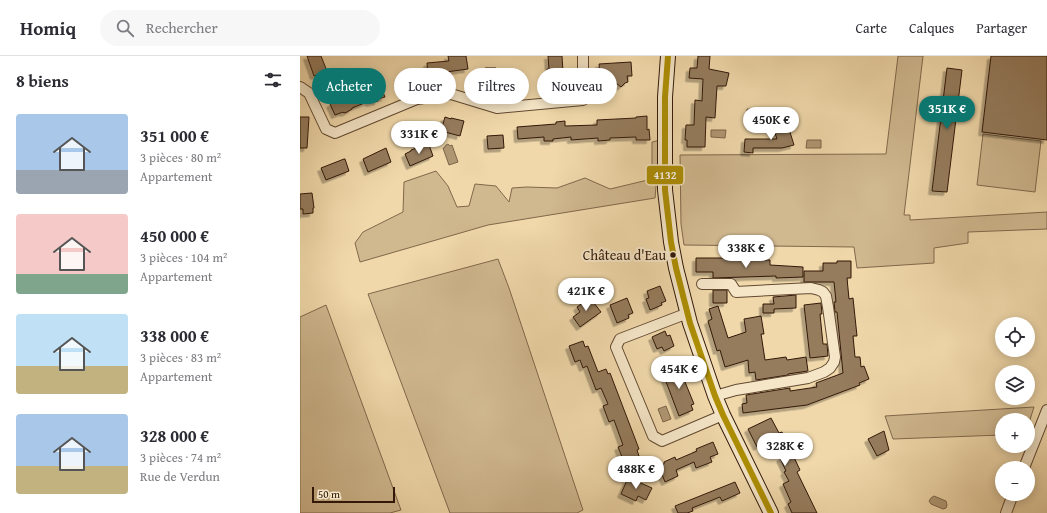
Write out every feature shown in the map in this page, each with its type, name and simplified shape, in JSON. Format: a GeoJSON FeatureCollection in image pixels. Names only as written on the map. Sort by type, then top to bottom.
{"type":"FeatureCollection","features":[{"type":"Feature","properties":{"kind":"street"},"geometry":{"type":"LineString","coordinates":[[300,87],[309,93],[326,129],[335,133],[417,99],[452,94],[497,108],[583,100],[584,56]]}},
{"type":"Feature","properties":{"kind":"street"},"geometry":{"type":"LineString","coordinates":[[668,56],[665,97],[665,190],[671,242],[676,268],[688,313],[715,396],[771,513]]}},
{"type":"Feature","properties":{"kind":"street"},"geometry":{"type":"LineString","coordinates":[[702,284],[731,284],[736,292],[800,288],[819,290],[826,296],[834,346],[834,362],[830,368],[819,374],[808,378],[736,390],[715,396]]}},
{"type":"Feature","properties":{"kind":"street"},"geometry":{"type":"LineString","coordinates":[[688,313],[620,339],[616,347],[653,436],[662,441],[723,415]]}},
{"type":"Feature","properties":{"kind":"street"},"geometry":{"type":"LineString","coordinates":[[1027,461],[1047,410]]}},
{"type":"Feature","properties":{"kind":"street"},"geometry":{"type":"LineString","coordinates":[[1006,513],[1010,501]]}},
{"type":"Feature","properties":{"kind":"shaded area"},"geometry":{"type":"Polygon","coordinates":[[[898,56],[923,56],[904,215],[910,215],[910,220],[1047,212],[1047,229],[968,232],[968,243],[934,248],[934,263],[857,268],[854,247],[684,245],[681,224],[680,155],[886,154],[898,56]]]}},
{"type":"Feature","properties":{"kind":"shaded area"},"geometry":{"type":"Polygon","coordinates":[[[747,109],[761,110],[761,117],[746,117],[747,109]]]}},
{"type":"Feature","properties":{"kind":"shaded area"},"geometry":{"type":"Polygon","coordinates":[[[711,130],[726,130],[725,138],[711,137],[711,130]]]}},
{"type":"Feature","properties":{"kind":"shaded area"},"geometry":{"type":"Polygon","coordinates":[[[983,134],[1041,141],[1035,192],[977,185],[983,134]]]}},
{"type":"Feature","properties":{"kind":"shaded area"},"geometry":{"type":"Polygon","coordinates":[[[660,140],[655,198],[488,225],[360,262],[355,243],[363,232],[403,212],[404,182],[436,171],[448,186],[457,207],[469,206],[475,184],[496,186],[509,202],[512,188],[557,188],[585,178],[610,189],[652,179],[652,142],[660,140]]]}},
{"type":"Feature","properties":{"kind":"shaded area"},"geometry":{"type":"Polygon","coordinates":[[[807,140],[821,140],[821,148],[806,148],[807,140]]]}},
{"type":"Feature","properties":{"kind":"shaded area"},"geometry":{"type":"Polygon","coordinates":[[[448,144],[450,146],[452,145],[458,162],[449,165],[443,148],[448,144]]]}},
{"type":"Feature","properties":{"kind":"shaded area"},"geometry":{"type":"Polygon","coordinates":[[[498,259],[583,510],[577,513],[450,513],[368,294],[498,259]]]}},
{"type":"Feature","properties":{"kind":"shaded area"},"geometry":{"type":"Polygon","coordinates":[[[326,305],[401,510],[390,513],[300,513],[300,317],[326,305]]]}},
{"type":"Feature","properties":{"kind":"shaded area"},"geometry":{"type":"Polygon","coordinates":[[[666,406],[671,419],[663,422],[658,409],[666,406]]]}},
{"type":"Feature","properties":{"kind":"shaded area"},"geometry":{"type":"Polygon","coordinates":[[[1034,407],[1032,413],[995,413],[995,435],[893,439],[885,416],[1034,407]]]}},
{"type":"Feature","properties":{"kind":"shaded area"},"geometry":{"type":"Polygon","coordinates":[[[934,496],[946,501],[946,508],[943,509],[931,504],[929,501],[934,496]]]}},
{"type":"Feature","properties":{"kind":"building"},"geometry":{"type":"Polygon","coordinates":[[[307,56],[321,56],[326,68],[312,68],[312,70],[307,56]]]}},
{"type":"Feature","properties":{"kind":"building"},"geometry":{"type":"Polygon","coordinates":[[[448,56],[466,56],[468,68],[456,71],[456,68],[427,68],[427,63],[449,61],[448,56]]]}},
{"type":"Feature","properties":{"kind":"building"},"geometry":{"type":"Polygon","coordinates":[[[548,56],[562,56],[563,68],[549,68],[548,56]]]}},
{"type":"Feature","properties":{"kind":"building"},"geometry":{"type":"Polygon","coordinates":[[[698,56],[710,56],[709,69],[729,73],[726,86],[717,86],[715,118],[706,117],[705,147],[687,147],[687,140],[685,140],[686,125],[694,125],[695,100],[702,101],[703,79],[689,78],[690,68],[697,68],[698,56]]]}},
{"type":"Feature","properties":{"kind":"building"},"geometry":{"type":"Polygon","coordinates":[[[991,56],[1047,56],[1047,140],[982,132],[991,56]]]}},
{"type":"Feature","properties":{"kind":"building"},"geometry":{"type":"Polygon","coordinates":[[[631,62],[632,76],[627,76],[628,82],[621,87],[617,84],[617,68],[599,68],[599,64],[631,62]]]}},
{"type":"Feature","properties":{"kind":"building"},"geometry":{"type":"Polygon","coordinates":[[[947,68],[962,70],[947,192],[932,191],[947,68]]]}},
{"type":"Feature","properties":{"kind":"building"},"geometry":{"type":"Polygon","coordinates":[[[330,104],[362,104],[347,112],[335,115],[330,104]]]}},
{"type":"Feature","properties":{"kind":"building"},"geometry":{"type":"Polygon","coordinates":[[[647,116],[647,130],[649,129],[650,140],[636,140],[636,137],[610,138],[610,140],[598,141],[598,138],[571,140],[571,137],[553,139],[553,141],[544,141],[544,137],[518,139],[517,127],[556,124],[556,122],[565,121],[565,126],[597,125],[597,120],[647,116]]]}},
{"type":"Feature","properties":{"kind":"building"},"geometry":{"type":"Polygon","coordinates":[[[300,117],[309,117],[307,148],[300,148],[300,117]]]}},
{"type":"Feature","properties":{"kind":"building"},"geometry":{"type":"Polygon","coordinates":[[[445,117],[464,121],[460,136],[441,131],[445,117]]]}},
{"type":"Feature","properties":{"kind":"building"},"geometry":{"type":"Polygon","coordinates":[[[783,127],[784,130],[789,129],[794,145],[782,148],[753,148],[753,153],[744,152],[745,139],[777,139],[774,130],[783,127]]]}},
{"type":"Feature","properties":{"kind":"building"},"geometry":{"type":"Polygon","coordinates":[[[503,135],[504,148],[488,149],[487,136],[503,135]]]}},
{"type":"Feature","properties":{"kind":"building"},"geometry":{"type":"Polygon","coordinates":[[[429,145],[433,156],[410,166],[405,154],[411,150],[429,145]]]}},
{"type":"Feature","properties":{"kind":"building"},"geometry":{"type":"Polygon","coordinates":[[[386,148],[391,162],[368,172],[363,159],[386,148]]]}},
{"type":"Feature","properties":{"kind":"building"},"geometry":{"type":"Polygon","coordinates":[[[344,159],[349,171],[326,180],[321,168],[344,159]]]}},
{"type":"Feature","properties":{"kind":"building"},"geometry":{"type":"Polygon","coordinates":[[[312,193],[314,208],[313,213],[303,214],[303,209],[300,209],[300,194],[312,193]]]}},
{"type":"Feature","properties":{"kind":"building"},"geometry":{"type":"Polygon","coordinates":[[[696,258],[770,260],[770,265],[803,267],[803,277],[776,278],[776,276],[713,278],[713,272],[696,272],[696,258]]]}},
{"type":"Feature","properties":{"kind":"building"},"geometry":{"type":"Polygon","coordinates":[[[837,261],[851,261],[851,278],[847,278],[849,299],[853,298],[857,336],[853,336],[855,357],[860,357],[861,367],[864,366],[869,379],[859,383],[860,385],[807,405],[743,413],[742,404],[747,403],[746,395],[790,388],[790,391],[817,387],[816,383],[843,373],[837,312],[835,312],[834,302],[836,302],[834,282],[804,282],[804,271],[823,271],[823,263],[837,263],[837,261]]]}},
{"type":"Feature","properties":{"kind":"building"},"geometry":{"type":"Polygon","coordinates":[[[660,286],[666,301],[661,303],[662,305],[650,310],[646,299],[649,298],[647,291],[660,286]]]}},
{"type":"Feature","properties":{"kind":"building"},"geometry":{"type":"Polygon","coordinates":[[[713,290],[727,290],[727,303],[713,303],[713,290]]]}},
{"type":"Feature","properties":{"kind":"building"},"geometry":{"type":"Polygon","coordinates":[[[796,295],[796,308],[774,309],[774,313],[763,313],[763,304],[774,304],[773,297],[796,295]]]}},
{"type":"Feature","properties":{"kind":"building"},"geometry":{"type":"Polygon","coordinates":[[[590,298],[601,312],[580,327],[573,317],[580,312],[577,307],[590,298]]]}},
{"type":"Feature","properties":{"kind":"building"},"geometry":{"type":"Polygon","coordinates":[[[627,298],[633,313],[628,315],[629,318],[617,323],[610,305],[627,298]]]}},
{"type":"Feature","properties":{"kind":"building"},"geometry":{"type":"Polygon","coordinates":[[[821,303],[822,314],[820,314],[823,344],[827,344],[828,356],[810,358],[804,305],[821,303]]]}},
{"type":"Feature","properties":{"kind":"building"},"geometry":{"type":"Polygon","coordinates":[[[718,306],[728,338],[746,332],[744,319],[761,316],[764,334],[761,334],[765,360],[786,357],[787,360],[806,357],[808,371],[756,380],[755,372],[749,373],[748,360],[725,367],[720,350],[717,351],[708,321],[712,319],[709,309],[718,306]]]}},
{"type":"Feature","properties":{"kind":"building"},"geometry":{"type":"Polygon","coordinates":[[[665,331],[667,336],[670,335],[674,346],[664,351],[662,347],[657,349],[652,337],[665,331]]]}},
{"type":"Feature","properties":{"kind":"building"},"geometry":{"type":"Polygon","coordinates":[[[583,341],[585,347],[588,346],[598,372],[606,369],[608,374],[610,373],[639,449],[637,450],[639,456],[624,462],[618,447],[623,445],[614,420],[609,422],[603,406],[608,404],[601,388],[596,390],[587,366],[583,368],[580,360],[575,362],[569,346],[583,341]]]}},
{"type":"Feature","properties":{"kind":"building"},"geometry":{"type":"Polygon","coordinates":[[[676,365],[678,371],[681,369],[694,404],[691,405],[693,410],[679,416],[662,371],[676,365]]]}},
{"type":"Feature","properties":{"kind":"building"},"geometry":{"type":"Polygon","coordinates":[[[771,418],[779,433],[782,432],[800,470],[797,472],[817,513],[792,513],[788,504],[791,502],[783,484],[789,481],[784,472],[786,471],[780,458],[783,457],[774,438],[757,447],[748,429],[771,418]]]}},
{"type":"Feature","properties":{"kind":"building"},"geometry":{"type":"Polygon","coordinates":[[[884,431],[889,450],[877,456],[868,439],[884,431]]]}},
{"type":"Feature","properties":{"kind":"building"},"geometry":{"type":"Polygon","coordinates":[[[713,442],[718,454],[710,457],[712,462],[696,468],[694,462],[676,470],[678,476],[665,482],[659,467],[664,464],[664,462],[675,457],[676,460],[713,442]]]}},
{"type":"Feature","properties":{"kind":"building"},"geometry":{"type":"Polygon","coordinates":[[[627,480],[633,482],[634,480],[652,488],[646,500],[638,496],[636,501],[621,494],[627,480]]]}},
{"type":"Feature","properties":{"kind":"building"},"geometry":{"type":"Polygon","coordinates":[[[735,482],[740,493],[722,501],[720,497],[692,508],[693,511],[687,513],[678,513],[675,506],[735,482]]]}},
{"type":"Feature","properties":{"kind":"transit line","name":"4132"},"geometry":{"type":"LineString","coordinates":[[668,56],[665,97],[665,190],[671,242],[676,268],[690,323],[715,396],[771,513]]}},
{"type":"Feature","properties":{"kind":"place","name":"Château d'Eau"},"geometry":{"type":"Point","coordinates":[673,255]}}]}
